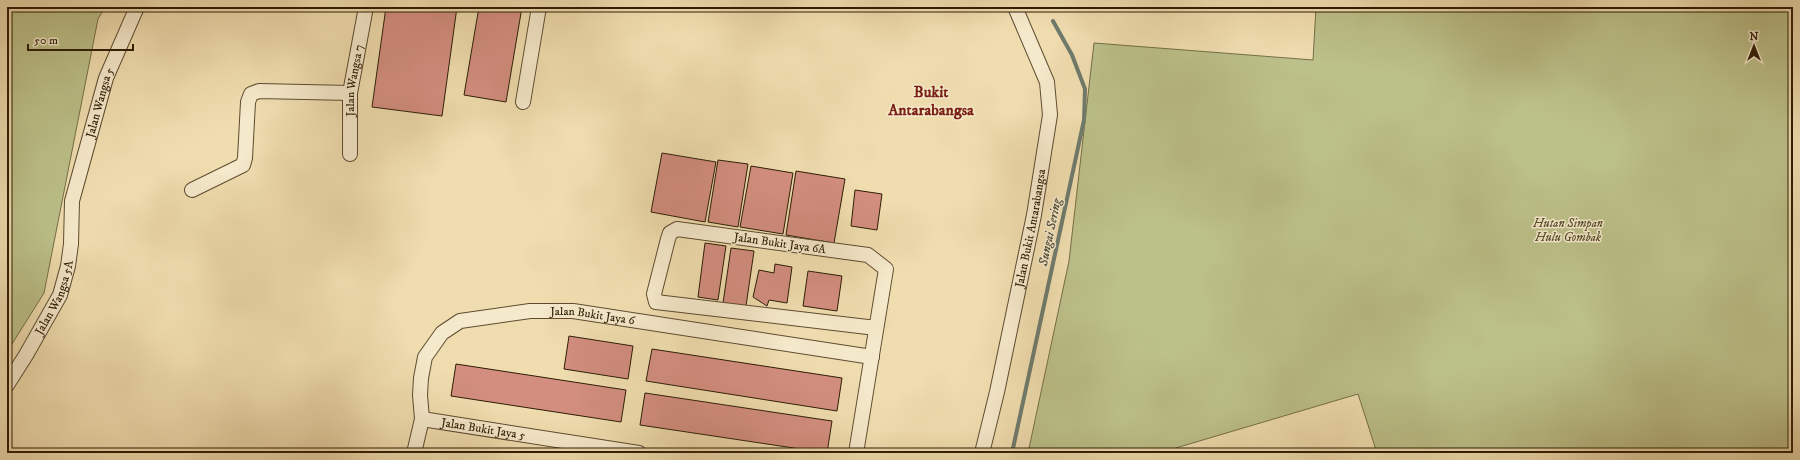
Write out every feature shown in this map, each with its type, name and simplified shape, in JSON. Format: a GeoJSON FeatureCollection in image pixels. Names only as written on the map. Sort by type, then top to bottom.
{"type":"FeatureCollection","features":[{"type":"Feature","properties":{"kind":"street","name":"Jalan Wangsa 5"},"geometry":{"type":"LineString","coordinates":[[72,201],[106,78],[137,7]]}},
{"type":"Feature","properties":{"kind":"street","name":"Jalan Wangsa 7"},"geometry":{"type":"LineString","coordinates":[[350,154],[350,93],[366,7]]}},
{"type":"Feature","properties":{"kind":"street"},"geometry":{"type":"LineString","coordinates":[[524,102],[539,7]]}},
{"type":"Feature","properties":{"kind":"street","name":"Jalan Bukit Antarabangsa"},"geometry":{"type":"LineString","coordinates":[[982,453],[997,392],[1034,215],[1050,115],[1047,82],[1015,7]]}},
{"type":"Feature","properties":{"kind":"street"},"geometry":{"type":"LineString","coordinates":[[192,190],[243,165],[245,158],[248,102],[251,94],[259,91],[350,93]]}},
{"type":"Feature","properties":{"kind":"street","name":"Jalan Wangsa 5A"},"geometry":{"type":"LineString","coordinates":[[7,385],[60,295],[68,266],[70,251],[72,201]]}},
{"type":"Feature","properties":{"kind":"street","name":"Jalan Bukit Jaya 6A"},"geometry":{"type":"LineString","coordinates":[[677,229],[868,255],[886,269],[876,328],[656,302],[654,294],[670,233],[677,229]]}},
{"type":"Feature","properties":{"kind":"street","name":"Jalan Bukit Jaya 6"},"geometry":{"type":"LineString","coordinates":[[414,453],[422,418],[420,395],[421,378],[425,357],[442,333],[460,321],[522,312],[573,311],[872,358]]}},
{"type":"Feature","properties":{"kind":"street"},"geometry":{"type":"LineString","coordinates":[[856,453],[876,328]]}},
{"type":"Feature","properties":{"kind":"street","name":"Jalan Bukit Jaya 5"},"geometry":{"type":"LineString","coordinates":[[422,418],[639,453]]}},
{"type":"Feature","properties":{"kind":"green space"},"geometry":{"type":"Polygon","coordinates":[[[7,7],[105,7],[98,19],[44,293],[7,352],[7,7]]]}},
{"type":"Feature","properties":{"kind":"green space","name":"Hutan Simpan Hulu Gombak"},"geometry":{"type":"Polygon","coordinates":[[[1316,7],[1793,7],[1793,453],[1377,453],[1358,394],[1159,453],[1028,453],[1069,261],[1094,43],[1313,60],[1316,7]]]}},
{"type":"Feature","properties":{"kind":"building"},"geometry":{"type":"Polygon","coordinates":[[[386,7],[457,7],[442,116],[372,107],[386,7]]]}},
{"type":"Feature","properties":{"kind":"building"},"geometry":{"type":"Polygon","coordinates":[[[479,7],[522,7],[506,102],[464,95],[479,7]]]}},
{"type":"Feature","properties":{"kind":"building"},"geometry":{"type":"Polygon","coordinates":[[[662,153],[716,162],[705,222],[651,212],[662,153]]]}},
{"type":"Feature","properties":{"kind":"building"},"geometry":{"type":"Polygon","coordinates":[[[718,160],[748,164],[738,227],[708,222],[718,160]]]}},
{"type":"Feature","properties":{"kind":"building"},"geometry":{"type":"Polygon","coordinates":[[[751,166],[793,173],[783,234],[740,227],[751,166]]]}},
{"type":"Feature","properties":{"kind":"building"},"geometry":{"type":"Polygon","coordinates":[[[796,171],[845,179],[834,243],[786,235],[796,171]]]}},
{"type":"Feature","properties":{"kind":"building"},"geometry":{"type":"Polygon","coordinates":[[[855,190],[882,194],[877,230],[851,226],[855,190]]]}},
{"type":"Feature","properties":{"kind":"building"},"geometry":{"type":"Polygon","coordinates":[[[705,243],[726,246],[718,300],[698,297],[705,243]]]}},
{"type":"Feature","properties":{"kind":"building"},"geometry":{"type":"Polygon","coordinates":[[[731,248],[754,251],[746,306],[723,303],[731,248]]]}},
{"type":"Feature","properties":{"kind":"building"},"geometry":{"type":"Polygon","coordinates":[[[775,264],[792,267],[787,303],[769,300],[767,306],[753,297],[759,270],[774,273],[775,264]]]}},
{"type":"Feature","properties":{"kind":"building"},"geometry":{"type":"Polygon","coordinates":[[[808,271],[842,276],[837,311],[803,306],[808,271]]]}},
{"type":"Feature","properties":{"kind":"building"},"geometry":{"type":"Polygon","coordinates":[[[569,336],[633,346],[628,379],[564,369],[569,336]]]}},
{"type":"Feature","properties":{"kind":"building"},"geometry":{"type":"Polygon","coordinates":[[[652,349],[842,378],[837,411],[646,381],[652,349]]]}},
{"type":"Feature","properties":{"kind":"building"},"geometry":{"type":"Polygon","coordinates":[[[456,364],[626,390],[621,422],[451,396],[456,364]]]}},
{"type":"Feature","properties":{"kind":"building"},"geometry":{"type":"Polygon","coordinates":[[[645,393],[832,421],[827,453],[640,425],[645,393]]]}},
{"type":"Feature","properties":{"kind":"building"},"geometry":{"type":"Polygon","coordinates":[[[426,451],[442,453],[426,453],[426,451]]]}},
{"type":"Feature","properties":{"kind":"waterway","name":"Sungai Sering"},"geometry":{"type":"LineString","coordinates":[[1012,453],[1084,120],[1085,89],[1072,55],[1053,21]]}},
{"type":"Feature","properties":{"kind":"district","name":"Bukit Antarabangsa"},"geometry":{"type":"Point","coordinates":[931,100]}}]}
